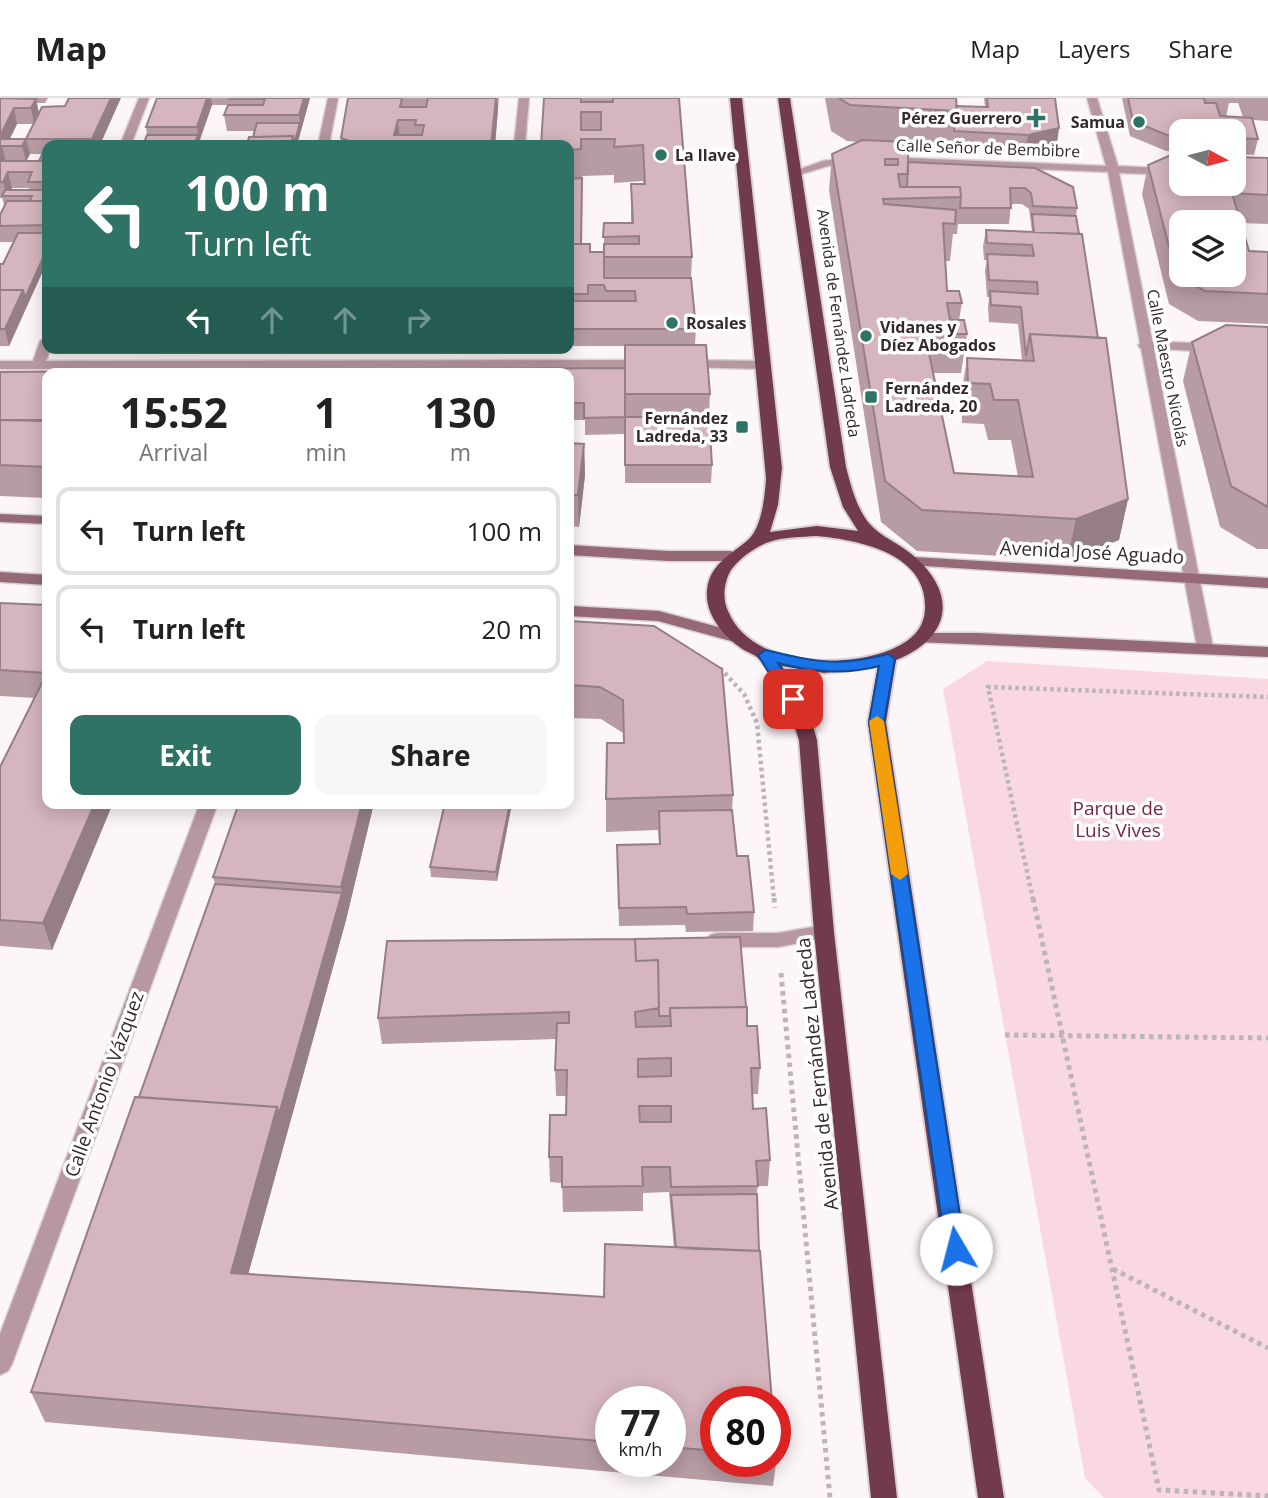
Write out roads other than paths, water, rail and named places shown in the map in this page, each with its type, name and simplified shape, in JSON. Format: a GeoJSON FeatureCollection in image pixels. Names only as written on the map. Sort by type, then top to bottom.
{"type":"FeatureCollection","features":[{"type":"Feature","properties":{"kind":"highway"},"geometry":{"type":"LineString","coordinates":[[736,98],[774,493],[771,513],[758,541]]}},
{"type":"Feature","properties":{"kind":"highway","name":"Avenida de Fernández Ladreda"},"geometry":{"type":"LineString","coordinates":[[784,98],[838,467],[847,498],[861,527],[880,542]]}},
{"type":"Feature","properties":{"kind":"highway"},"geometry":{"type":"LineString","coordinates":[[817,531],[851,534],[880,542],[914,562],[930,583],[934,597],[933,614],[923,638],[888,659],[861,666],[831,667],[797,664],[766,655],[738,638],[720,618],[715,607],[716,585],[732,556],[758,541],[817,531]]}},
{"type":"Feature","properties":{"kind":"highway","name":"Avenida de Fernández Ladreda"},"geometry":{"type":"LineString","coordinates":[[766,655],[800,712],[808,740],[824,932],[884,1498]]}},
{"type":"Feature","properties":{"kind":"highway"},"geometry":{"type":"LineString","coordinates":[[888,659],[877,722],[991,1498]]}},
{"type":"Feature","properties":{"kind":"main road"},"geometry":{"type":"LineString","coordinates":[[0,518],[42,520]]}},
{"type":"Feature","properties":{"kind":"main road"},"geometry":{"type":"LineString","coordinates":[[574,550],[668,556],[732,556]]}},
{"type":"Feature","properties":{"kind":"main road","name":"Avenida José Aguado"},"geometry":{"type":"LineString","coordinates":[[914,562],[1268,583]]}},
{"type":"Feature","properties":{"kind":"main road"},"geometry":{"type":"LineString","coordinates":[[0,577],[42,580]]}},
{"type":"Feature","properties":{"kind":"main road"},"geometry":{"type":"LineString","coordinates":[[574,611],[659,616],[738,638]]}},
{"type":"Feature","properties":{"kind":"main road"},"geometry":{"type":"LineString","coordinates":[[923,638],[1205,647],[1268,652]]}},
{"type":"Feature","properties":{"kind":"street"},"geometry":{"type":"LineString","coordinates":[[127,140],[144,98]]}},
{"type":"Feature","properties":{"kind":"street"},"geometry":{"type":"LineString","coordinates":[[324,140],[333,98]]}},
{"type":"Feature","properties":{"kind":"street"},"geometry":{"type":"LineString","coordinates":[[520,140],[524,98]]}},
{"type":"Feature","properties":{"kind":"street","name":"Calle Maestro Nicolás"},"geometry":{"type":"LineString","coordinates":[[1092,98],[1114,169],[1145,345],[1205,647]]}},
{"type":"Feature","properties":{"kind":"street","name":"Calle Señor de Bembibre"},"geometry":{"type":"LineString","coordinates":[[795,173],[827,163],[864,159],[1169,171]]}},
{"type":"Feature","properties":{"kind":"street"},"geometry":{"type":"LineString","coordinates":[[1145,345],[1227,349]]}},
{"type":"Feature","properties":{"kind":"street"},"geometry":{"type":"LineString","coordinates":[[38,365],[42,354]]}},
{"type":"Feature","properties":{"kind":"street"},"geometry":{"type":"LineString","coordinates":[[277,364],[279,354]]}},
{"type":"Feature","properties":{"kind":"street"},"geometry":{"type":"LineString","coordinates":[[504,363],[505,354]]}},
{"type":"Feature","properties":{"kind":"street"},"geometry":{"type":"LineString","coordinates":[[0,365],[763,365]]}},
{"type":"Feature","properties":{"kind":"street","name":"Calle Antonio Vázquez"},"geometry":{"type":"LineString","coordinates":[[0,1364],[207,809]]}},
{"type":"Feature","properties":{"kind":"street"},"geometry":{"type":"LineString","coordinates":[[704,941],[778,940],[824,932]]}},
{"type":"Feature","properties":{"kind":"place","name":"Pérez Guerrero"},"geometry":{"type":"Point","coordinates":[1036,118]}},
{"type":"Feature","properties":{"kind":"place","name":"Samua"},"geometry":{"type":"Point","coordinates":[1139,122]}},
{"type":"Feature","properties":{"kind":"place","name":"La llave"},"geometry":{"type":"Point","coordinates":[661,155]}},
{"type":"Feature","properties":{"kind":"place","name":"Rosales"},"geometry":{"type":"Point","coordinates":[672,323]}},
{"type":"Feature","properties":{"kind":"place","name":"Vidanes y Díez Abogados"},"geometry":{"type":"Point","coordinates":[866,336]}},
{"type":"Feature","properties":{"kind":"place","name":"Fernández Ladreda, 20"},"geometry":{"type":"Point","coordinates":[871,397]}},
{"type":"Feature","properties":{"kind":"place","name":"Fernández Ladreda, 33"},"geometry":{"type":"Point","coordinates":[742,427]}},
{"type":"Feature","properties":{"kind":"park label","name":"Parque de Luis Vives"},"geometry":{"type":"Point","coordinates":[1118,819]}}]}
